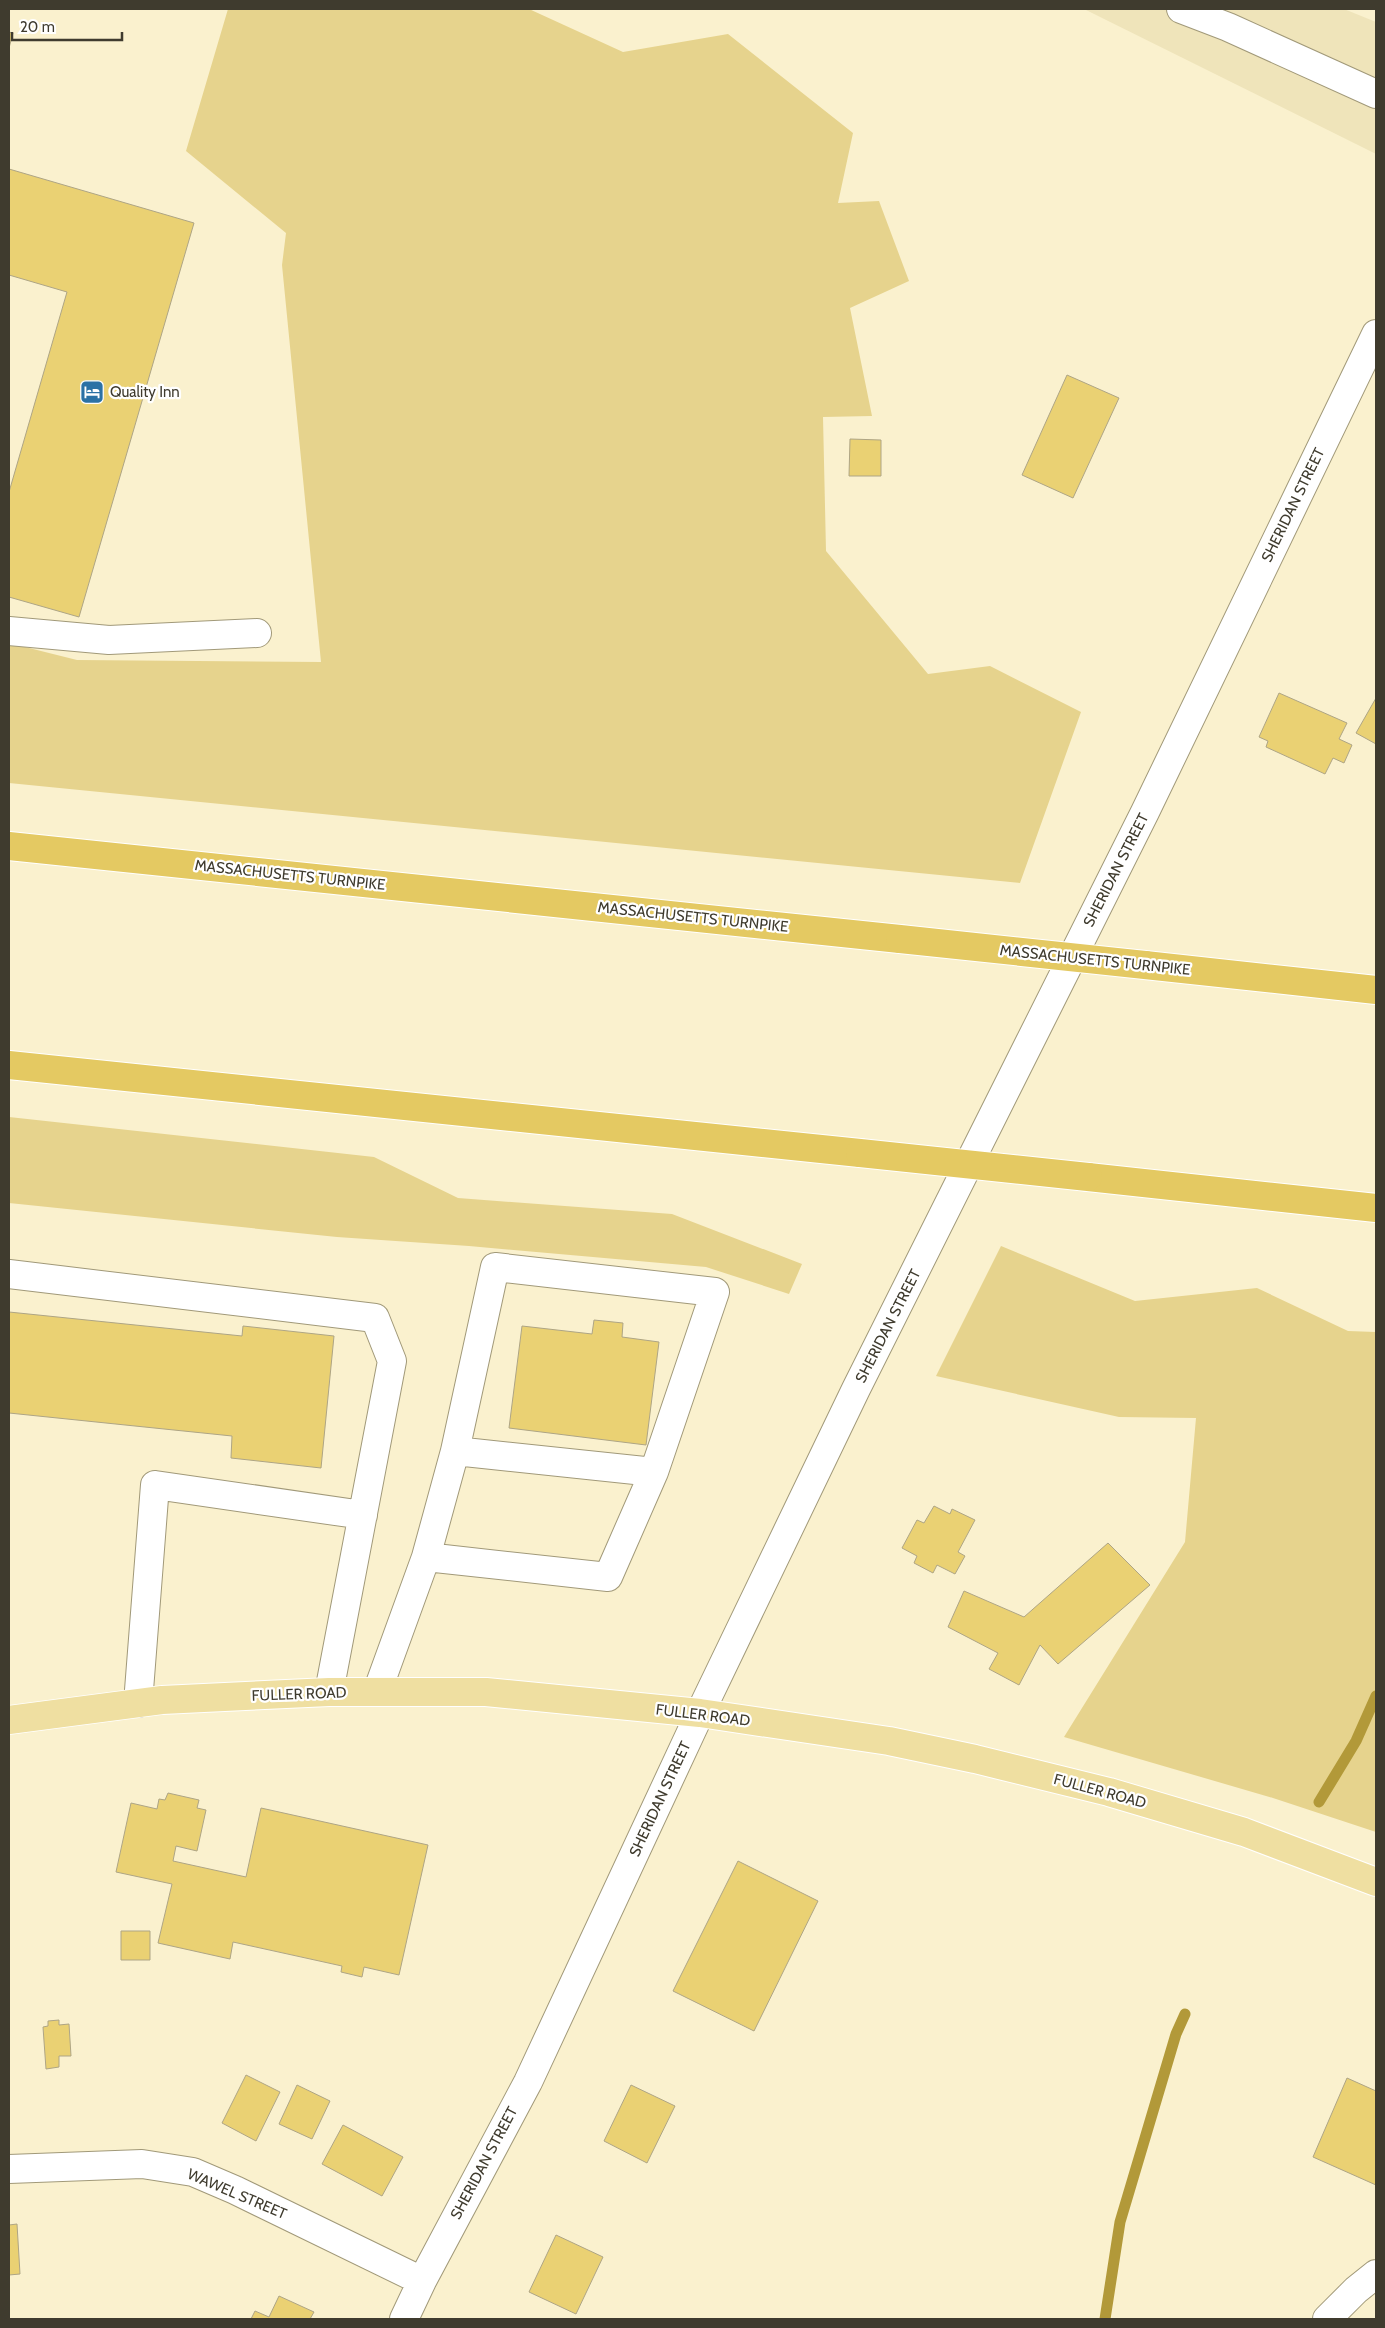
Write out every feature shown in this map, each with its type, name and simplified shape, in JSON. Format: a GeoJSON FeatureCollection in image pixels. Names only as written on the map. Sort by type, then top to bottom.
{"type":"FeatureCollection","features":[{"type":"Feature","properties":{"kind":"highway","name":"MASSACHUSETTS TURNPIKE"},"geometry":{"type":"LineString","coordinates":[[9,846],[1376,990]]}},
{"type":"Feature","properties":{"kind":"highway"},"geometry":{"type":"LineString","coordinates":[[9,1065],[1376,1208]]}},
{"type":"Feature","properties":{"kind":"main road","name":"FULLER ROAD"},"geometry":{"type":"LineString","coordinates":[[9,1720],[162,1700],[329,1692],[486,1692],[700,1713],[889,1741],[975,1759],[1109,1792],[1244,1832],[1376,1882]]}},
{"type":"Feature","properties":{"kind":"street"},"geometry":{"type":"LineString","coordinates":[[1181,9],[1228,27],[1376,94]]}},
{"type":"Feature","properties":{"kind":"street","name":"SHERIDAN STREET"},"geometry":{"type":"LineString","coordinates":[[404,2319],[422,2280],[528,2082],[700,1713],[856,1389],[1145,812],[1376,334]]}},
{"type":"Feature","properties":{"kind":"street"},"geometry":{"type":"LineString","coordinates":[[9,631],[109,640],[257,633]]}},
{"type":"Feature","properties":{"kind":"street"},"geometry":{"type":"LineString","coordinates":[[377,1692],[426,1557],[455,1451],[495,1267],[715,1292],[654,1472],[608,1578],[426,1557]]}},
{"type":"Feature","properties":{"kind":"street"},"geometry":{"type":"LineString","coordinates":[[9,1274],[375,1318],[392,1361],[329,1692]]}},
{"type":"Feature","properties":{"kind":"street"},"geometry":{"type":"LineString","coordinates":[[455,1451],[654,1472]]}},
{"type":"Feature","properties":{"kind":"street"},"geometry":{"type":"LineString","coordinates":[[138,1703],[155,1485],[363,1516]]}},
{"type":"Feature","properties":{"kind":"street","name":"WAWEL STREET"},"geometry":{"type":"LineString","coordinates":[[9,2169],[142,2164],[193,2172],[235,2190],[422,2280]]}},
{"type":"Feature","properties":{"kind":"street"},"geometry":{"type":"LineString","coordinates":[[1328,2319],[1356,2290],[1376,2274]]}},
{"type":"Feature","properties":{"kind":"shaded area"},"geometry":{"type":"Polygon","coordinates":[[[228,9],[529,9],[623,52],[728,34],[853,133],[838,203],[879,201],[909,281],[850,308],[872,416],[823,417],[826,551],[928,674],[990,666],[1081,712],[1020,883],[9,783],[9,643],[77,660],[321,662],[282,265],[286,233],[186,151],[228,9]]]}},
{"type":"Feature","properties":{"kind":"shaded area"},"geometry":{"type":"Polygon","coordinates":[[[1084,9],[1344,9],[1376,22],[1376,154],[1084,9]]]}},
{"type":"Feature","properties":{"kind":"shaded area"},"geometry":{"type":"Polygon","coordinates":[[[9,1117],[374,1157],[458,1198],[672,1214],[802,1264],[789,1294],[706,1267],[469,1246],[337,1237],[9,1203],[9,1117]]]}},
{"type":"Feature","properties":{"kind":"shaded area"},"geometry":{"type":"Polygon","coordinates":[[[1001,1246],[1135,1301],[1257,1288],[1348,1331],[1376,1332],[1376,1832],[1273,1798],[1064,1737],[1185,1542],[1196,1418],[1119,1417],[936,1376],[1001,1246]]]}},
{"type":"Feature","properties":{"kind":"building"},"geometry":{"type":"Polygon","coordinates":[[[9,32],[13,33],[9,48],[9,32]]]}},
{"type":"Feature","properties":{"kind":"building","name":"Quality Inn"},"geometry":{"type":"Polygon","coordinates":[[[9,169],[194,223],[79,617],[9,597],[9,492],[67,292],[9,275],[9,169]]]}},
{"type":"Feature","properties":{"kind":"building"},"geometry":{"type":"Polygon","coordinates":[[[1067,375],[1119,398],[1073,498],[1022,475],[1067,375]]]}},
{"type":"Feature","properties":{"kind":"building"},"geometry":{"type":"Polygon","coordinates":[[[850,439],[881,440],[881,476],[849,476],[850,439]]]}},
{"type":"Feature","properties":{"kind":"building"},"geometry":{"type":"Polygon","coordinates":[[[1279,693],[1347,723],[1339,739],[1352,745],[1344,763],[1333,758],[1325,774],[1266,747],[1268,741],[1259,737],[1279,693]]]}},
{"type":"Feature","properties":{"kind":"building"},"geometry":{"type":"Polygon","coordinates":[[[1376,698],[1376,744],[1356,733],[1376,698]]]}},
{"type":"Feature","properties":{"kind":"building"},"geometry":{"type":"Polygon","coordinates":[[[9,1312],[242,1336],[243,1326],[334,1336],[321,1468],[231,1458],[232,1436],[9,1413],[9,1312]]]}},
{"type":"Feature","properties":{"kind":"building"},"geometry":{"type":"Polygon","coordinates":[[[594,1320],[623,1323],[622,1337],[659,1342],[646,1445],[509,1428],[522,1326],[592,1334],[594,1320]]]}},
{"type":"Feature","properties":{"kind":"building"},"geometry":{"type":"Polygon","coordinates":[[[934,1506],[950,1514],[952,1509],[975,1520],[958,1552],[965,1556],[955,1574],[937,1565],[933,1573],[914,1563],[917,1556],[902,1548],[917,1520],[924,1523],[934,1506]]]}},
{"type":"Feature","properties":{"kind":"building"},"geometry":{"type":"Polygon","coordinates":[[[1108,1543],[1150,1585],[1058,1664],[1040,1645],[1019,1685],[989,1669],[998,1653],[948,1627],[964,1591],[1024,1617],[1108,1543]]]}},
{"type":"Feature","properties":{"kind":"building"},"geometry":{"type":"Polygon","coordinates":[[[168,1793],[199,1800],[197,1808],[206,1810],[197,1851],[176,1846],[173,1861],[246,1877],[261,1808],[428,1845],[399,1975],[364,1967],[362,1977],[341,1972],[342,1966],[233,1942],[230,1959],[158,1943],[172,1884],[116,1872],[131,1803],[157,1809],[159,1799],[165,1800],[168,1793]]]}},
{"type":"Feature","properties":{"kind":"building"},"geometry":{"type":"Polygon","coordinates":[[[738,1861],[818,1901],[754,2031],[673,1991],[738,1861]]]}},
{"type":"Feature","properties":{"kind":"building"},"geometry":{"type":"Polygon","coordinates":[[[121,1931],[150,1931],[150,1960],[121,1960],[121,1931]]]}},
{"type":"Feature","properties":{"kind":"building"},"geometry":{"type":"Polygon","coordinates":[[[59,2020],[59,2025],[69,2024],[71,2056],[59,2056],[59,2067],[46,2069],[43,2027],[48,2026],[48,2021],[59,2020]]]}},
{"type":"Feature","properties":{"kind":"building"},"geometry":{"type":"Polygon","coordinates":[[[246,2075],[280,2092],[256,2141],[222,2123],[246,2075]]]}},
{"type":"Feature","properties":{"kind":"building"},"geometry":{"type":"Polygon","coordinates":[[[1347,2078],[1376,2091],[1376,2185],[1313,2157],[1347,2078]]]}},
{"type":"Feature","properties":{"kind":"building"},"geometry":{"type":"Polygon","coordinates":[[[297,2085],[330,2101],[312,2139],[279,2124],[297,2085]]]}},
{"type":"Feature","properties":{"kind":"building"},"geometry":{"type":"Polygon","coordinates":[[[631,2085],[675,2106],[647,2163],[604,2141],[631,2085]]]}},
{"type":"Feature","properties":{"kind":"building"},"geometry":{"type":"Polygon","coordinates":[[[343,2125],[403,2157],[382,2196],[322,2164],[343,2125]]]}},
{"type":"Feature","properties":{"kind":"building"},"geometry":{"type":"Polygon","coordinates":[[[17,2224],[20,2274],[9,2275],[9,2225],[17,2224]]]}},
{"type":"Feature","properties":{"kind":"building"},"geometry":{"type":"Polygon","coordinates":[[[556,2235],[603,2257],[576,2314],[529,2292],[556,2235]]]}},
{"type":"Feature","properties":{"kind":"building"},"geometry":{"type":"Polygon","coordinates":[[[279,2296],[314,2312],[310,2319],[251,2319],[255,2311],[269,2317],[279,2296]]]}},
{"type":"Feature","properties":{"kind":"waterway"},"geometry":{"type":"LineString","coordinates":[[1319,1802],[1356,1741],[1376,1696]]}},
{"type":"Feature","properties":{"kind":"waterway"},"geometry":{"type":"LineString","coordinates":[[1105,2319],[1120,2222],[1176,2034],[1185,2014]]}},
{"type":"Feature","properties":{"kind":"place","name":"Quality Inn"},"geometry":{"type":"Point","coordinates":[92,392]}}]}
